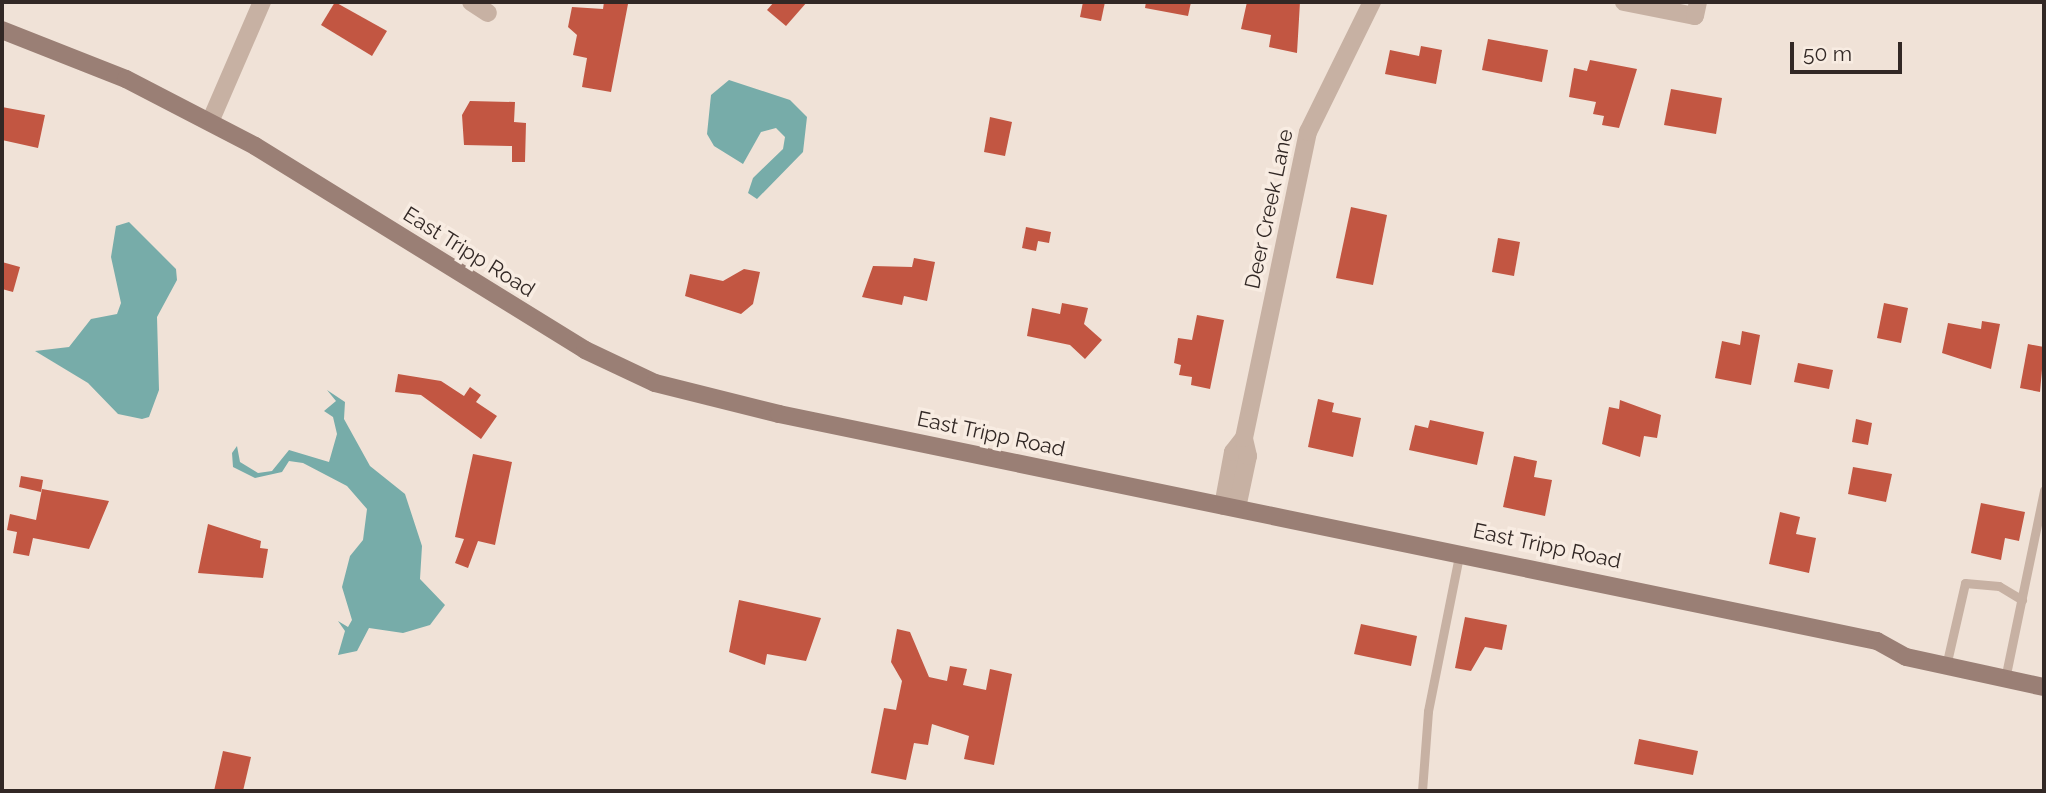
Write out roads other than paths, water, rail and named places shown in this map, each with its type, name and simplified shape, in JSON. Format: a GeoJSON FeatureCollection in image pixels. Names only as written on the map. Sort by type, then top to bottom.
{"type":"FeatureCollection","features":[{"type":"Feature","properties":{"kind":"street"},"geometry":{"type":"LineString","coordinates":[[210,122],[262,2]]}},
{"type":"Feature","properties":{"kind":"street"},"geometry":{"type":"LineString","coordinates":[[471,2],[488,13]]}},
{"type":"Feature","properties":{"kind":"street","name":"Deer Creek Lane"},"geometry":{"type":"LineString","coordinates":[[1230,507],[1233,452],[1244,438],[1308,132],[1372,2]]}},
{"type":"Feature","properties":{"kind":"street"},"geometry":{"type":"LineString","coordinates":[[1624,2],[1697,9]]}},
{"type":"Feature","properties":{"kind":"street","name":"East Tripp Road"},"geometry":{"type":"LineString","coordinates":[[2,30],[126,79],[210,122],[633,374],[779,414],[1230,507],[1460,551],[1877,641],[1906,657],[2044,687]]}},
{"type":"Feature","properties":{"kind":"lane"},"geometry":{"type":"LineString","coordinates":[[2005,679],[2044,490]]}},
{"type":"Feature","properties":{"kind":"lane"},"geometry":{"type":"LineString","coordinates":[[1422,791],[1428,711],[1460,551]]}},
{"type":"Feature","properties":{"kind":"lane"},"geometry":{"type":"LineString","coordinates":[[1946,666],[1965,583],[1999,586],[2022,600]]}},
{"type":"Feature","properties":{"kind":"water"},"geometry":{"type":"Polygon","coordinates":[[[729,80],[790,100],[807,117],[803,152],[757,199],[748,193],[753,178],[783,149],[785,137],[776,128],[761,132],[743,164],[714,146],[707,134],[711,95],[729,80]]]}},
{"type":"Feature","properties":{"kind":"water"},"geometry":{"type":"Polygon","coordinates":[[[129,222],[176,269],[177,280],[157,317],[159,390],[149,417],[142,419],[118,414],[88,383],[35,351],[69,347],[91,319],[117,314],[121,303],[111,257],[116,226],[129,222]]]}},
{"type":"Feature","properties":{"kind":"water"},"geometry":{"type":"Polygon","coordinates":[[[327,390],[345,402],[344,419],[370,466],[405,494],[422,546],[420,579],[445,605],[430,625],[403,633],[369,628],[357,651],[338,655],[345,631],[338,621],[348,627],[352,620],[342,587],[350,556],[363,540],[367,509],[347,486],[303,463],[289,461],[282,472],[255,478],[233,467],[232,453],[237,446],[240,462],[258,473],[272,471],[289,450],[329,462],[337,434],[333,417],[324,411],[336,401],[327,390]]]}}]}
